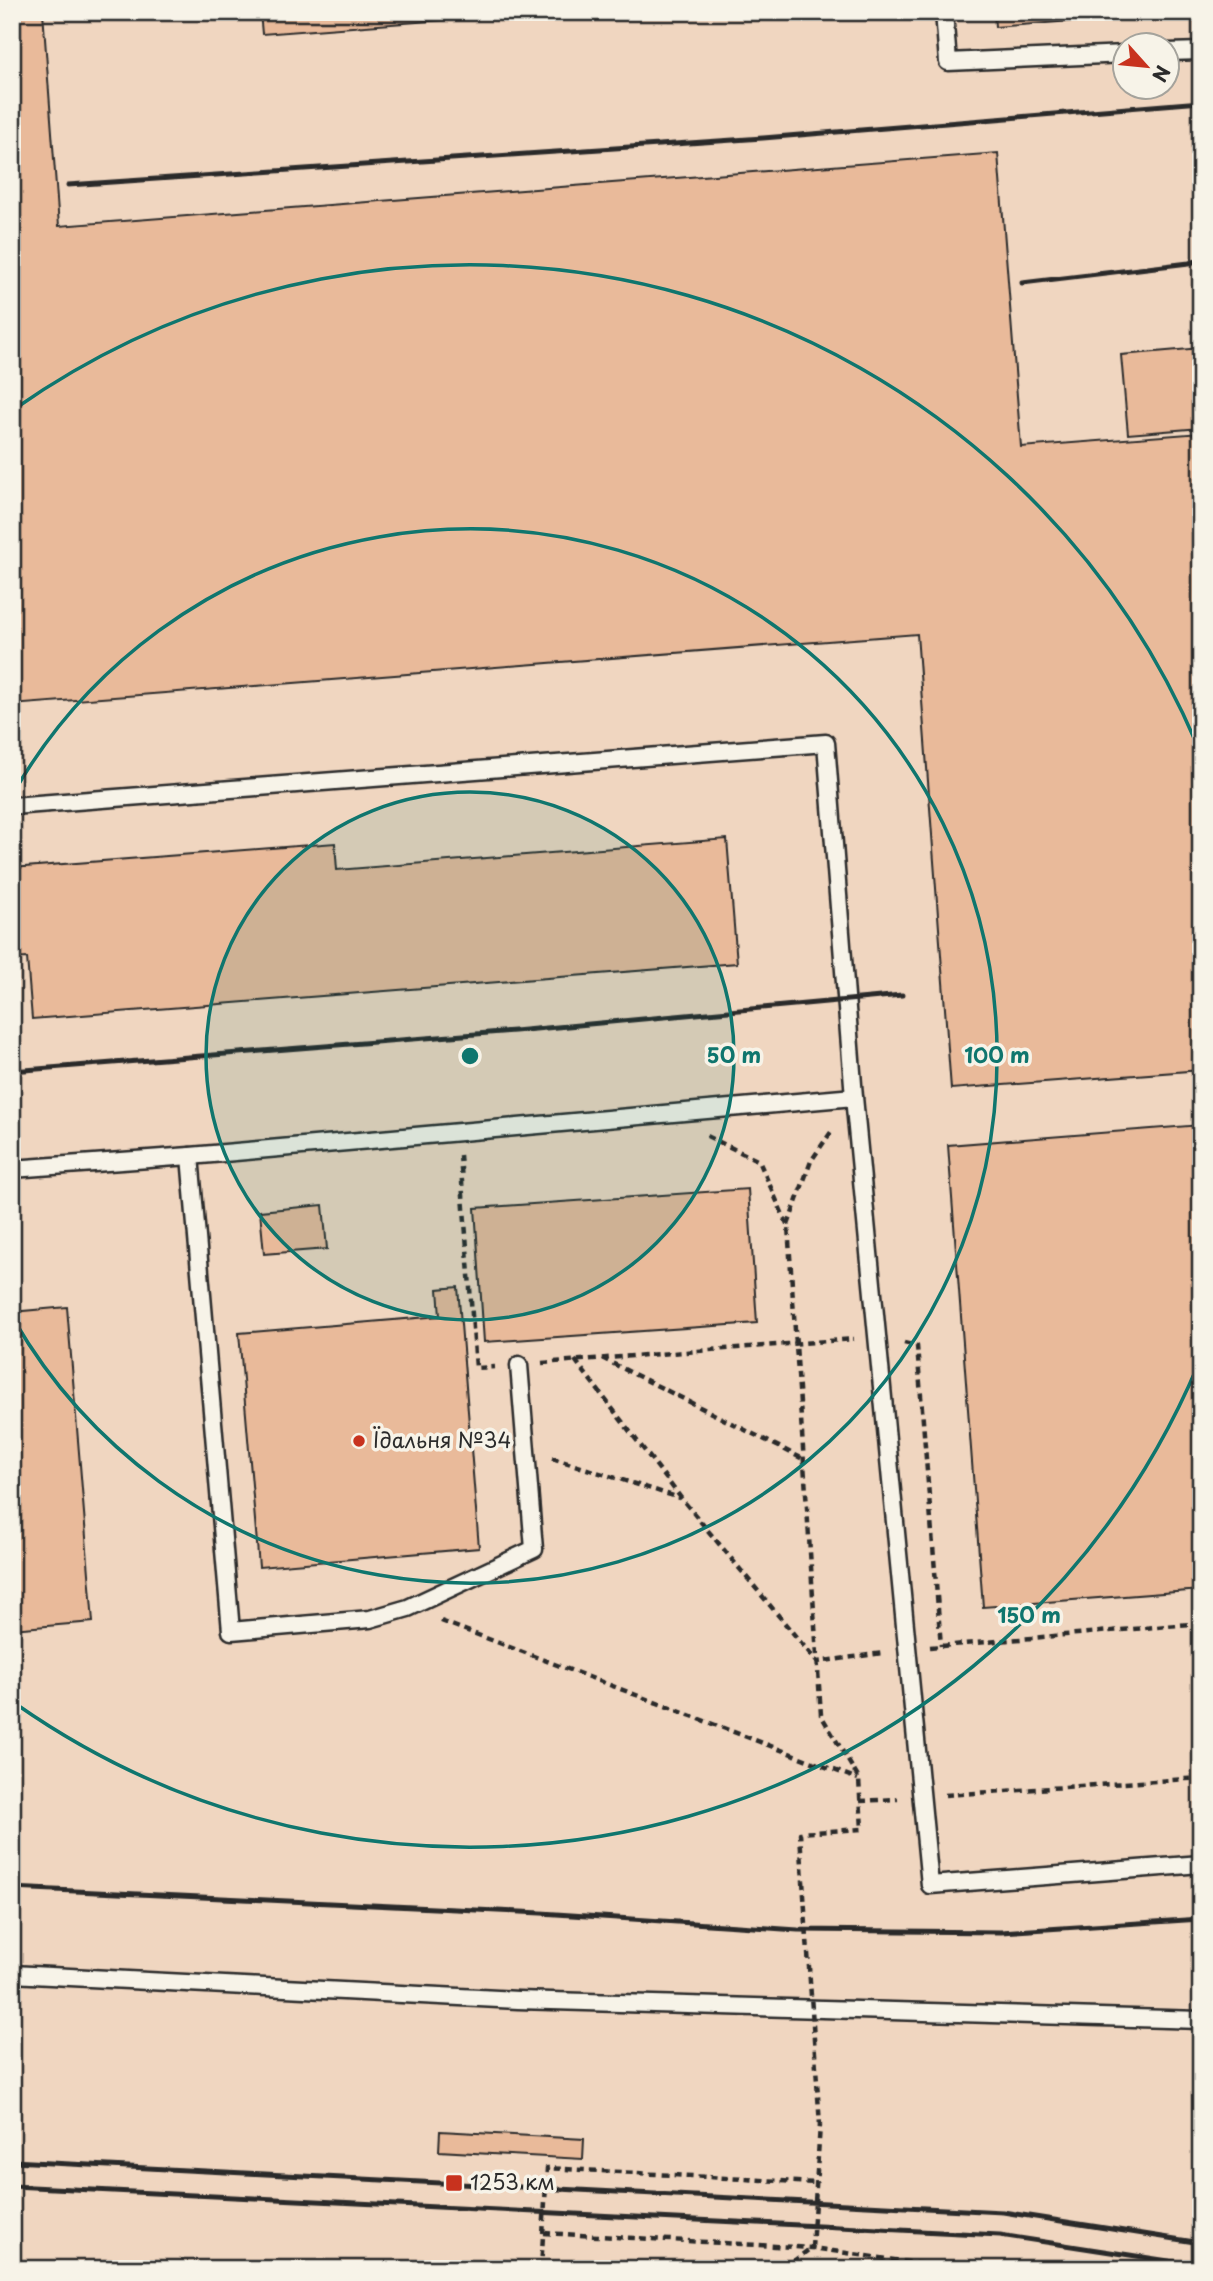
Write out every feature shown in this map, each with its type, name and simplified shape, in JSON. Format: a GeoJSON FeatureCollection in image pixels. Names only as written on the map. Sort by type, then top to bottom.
{"type":"FeatureCollection","features":[{"type":"Feature","properties":{"kind":"lane"},"geometry":{"type":"LineString","coordinates":[[944,12],[948,62],[1112,55]]}},
{"type":"Feature","properties":{"kind":"lane"},"geometry":{"type":"LineString","coordinates":[[1182,52],[1201,51]]}},
{"type":"Feature","properties":{"kind":"lane"},"geometry":{"type":"LineString","coordinates":[[12,806],[826,743],[854,1097],[930,1885],[1201,1864]]}},
{"type":"Feature","properties":{"kind":"lane"},"geometry":{"type":"LineString","coordinates":[[12,1169],[190,1156],[854,1097]]}},
{"type":"Feature","properties":{"kind":"lane"},"geometry":{"type":"LineString","coordinates":[[190,1156],[230,1631],[370,1619],[408,1608],[534,1549],[519,1365]]}},
{"type":"Feature","properties":{"kind":"lane"},"geometry":{"type":"LineString","coordinates":[[12,1974],[518,2000],[1201,2020]]}},
{"type":"Feature","properties":{"kind":"path"},"geometry":{"type":"LineString","coordinates":[[788,1226],[811,1161],[854,1097]]}},
{"type":"Feature","properties":{"kind":"path"},"geometry":{"type":"LineString","coordinates":[[706,1135],[759,1161],[788,1226],[821,1715],[859,1779],[862,1829],[800,1833],[820,2125],[812,2248]]}},
{"type":"Feature","properties":{"kind":"path"},"geometry":{"type":"LineString","coordinates":[[460,1155],[475,1368],[878,1337]]}},
{"type":"Feature","properties":{"kind":"path"},"geometry":{"type":"LineString","coordinates":[[917,1346],[941,1646],[1201,1623]]}},
{"type":"Feature","properties":{"kind":"path"},"geometry":{"type":"LineString","coordinates":[[601,1358],[803,1459]]}},
{"type":"Feature","properties":{"kind":"path"},"geometry":{"type":"LineString","coordinates":[[575,1359],[681,1498],[817,1662]]}},
{"type":"Feature","properties":{"kind":"path"},"geometry":{"type":"LineString","coordinates":[[526,1450],[681,1498]]}},
{"type":"Feature","properties":{"kind":"path"},"geometry":{"type":"LineString","coordinates":[[408,1608],[859,1779]]}},
{"type":"Feature","properties":{"kind":"path"},"geometry":{"type":"LineString","coordinates":[[860,1801],[1201,1778]]}},
{"type":"Feature","properties":{"kind":"path"},"geometry":{"type":"LineString","coordinates":[[541,2269],[547,2168],[816,2183]]}},
{"type":"Feature","properties":{"kind":"path"},"geometry":{"type":"LineString","coordinates":[[544,2233],[812,2248],[922,2264],[928,2269]]}},
{"type":"Feature","properties":{"kind":"path"},"geometry":{"type":"LineString","coordinates":[[783,2269],[812,2248]]}},
{"type":"Feature","properties":{"kind":"shaded area"},"geometry":{"type":"Polygon","coordinates":[[[12,12],[1201,12],[1201,2269],[12,2269],[12,12]]]}},
{"type":"Feature","properties":{"kind":"building"},"geometry":{"type":"Polygon","coordinates":[[[12,12],[43,12],[59,226],[998,153],[1021,447],[1201,433],[1201,1070],[951,1089],[917,634],[12,705],[12,12]]]}},
{"type":"Feature","properties":{"kind":"building"},"geometry":{"type":"Polygon","coordinates":[[[260,12],[547,12],[262,34],[260,12]]]}},
{"type":"Feature","properties":{"kind":"building"},"geometry":{"type":"Polygon","coordinates":[[[994,12],[1185,12],[995,27],[994,12]]]}},
{"type":"Feature","properties":{"kind":"building"},"geometry":{"type":"Polygon","coordinates":[[[1201,348],[1201,428],[1128,434],[1121,355],[1201,348]]]}},
{"type":"Feature","properties":{"kind":"building"},"geometry":{"type":"Polygon","coordinates":[[[727,839],[737,963],[32,1019],[27,958],[12,959],[12,868],[335,843],[337,870],[727,839]]]}},
{"type":"Feature","properties":{"kind":"building"},"geometry":{"type":"Polygon","coordinates":[[[1201,1125],[1201,1590],[983,1607],[948,1145],[1201,1125]]]}},
{"type":"Feature","properties":{"kind":"building"},"geometry":{"type":"Polygon","coordinates":[[[748,1189],[757,1323],[484,1342],[475,1208],[748,1189]]]}},
{"type":"Feature","properties":{"kind":"building"},"geometry":{"type":"Polygon","coordinates":[[[323,1205],[327,1249],[264,1254],[260,1211],[323,1205]]]}},
{"type":"Feature","properties":{"kind":"building"},"geometry":{"type":"Polygon","coordinates":[[[458,1287],[479,1548],[259,1567],[239,1333],[440,1316],[438,1289],[458,1287]]]}},
{"type":"Feature","properties":{"kind":"building"},"geometry":{"type":"Polygon","coordinates":[[[67,1307],[93,1622],[12,1629],[12,1312],[67,1307]]]}},
{"type":"Feature","properties":{"kind":"building"},"geometry":{"type":"Polygon","coordinates":[[[440,2131],[584,2139],[583,2159],[439,2151],[440,2131]]]}},
{"type":"Feature","properties":{"kind":"railway"},"geometry":{"type":"LineString","coordinates":[[68,185],[763,138],[1201,102]]}},
{"type":"Feature","properties":{"kind":"railway"},"geometry":{"type":"LineString","coordinates":[[1022,283],[1201,260]]}},
{"type":"Feature","properties":{"kind":"railway"},"geometry":{"type":"LineString","coordinates":[[12,1071],[514,1031],[902,995]]}},
{"type":"Feature","properties":{"kind":"railway"},"geometry":{"type":"LineString","coordinates":[[12,1888],[541,1913],[798,1930],[1001,1932],[1201,1919]]}},
{"type":"Feature","properties":{"kind":"railway"},"geometry":{"type":"LineString","coordinates":[[12,2161],[1003,2212],[1201,2243]]}},
{"type":"Feature","properties":{"kind":"railway"},"geometry":{"type":"LineString","coordinates":[[12,2186],[1000,2235],[1201,2266]]}},
{"type":"Feature","properties":{"kind":"place","name":"Їдальня №34"},"geometry":{"type":"Point","coordinates":[359,1441]}},
{"type":"Feature","properties":{"kind":"place","name":"1253 км"},"geometry":{"type":"Point","coordinates":[454,2183]}}]}
